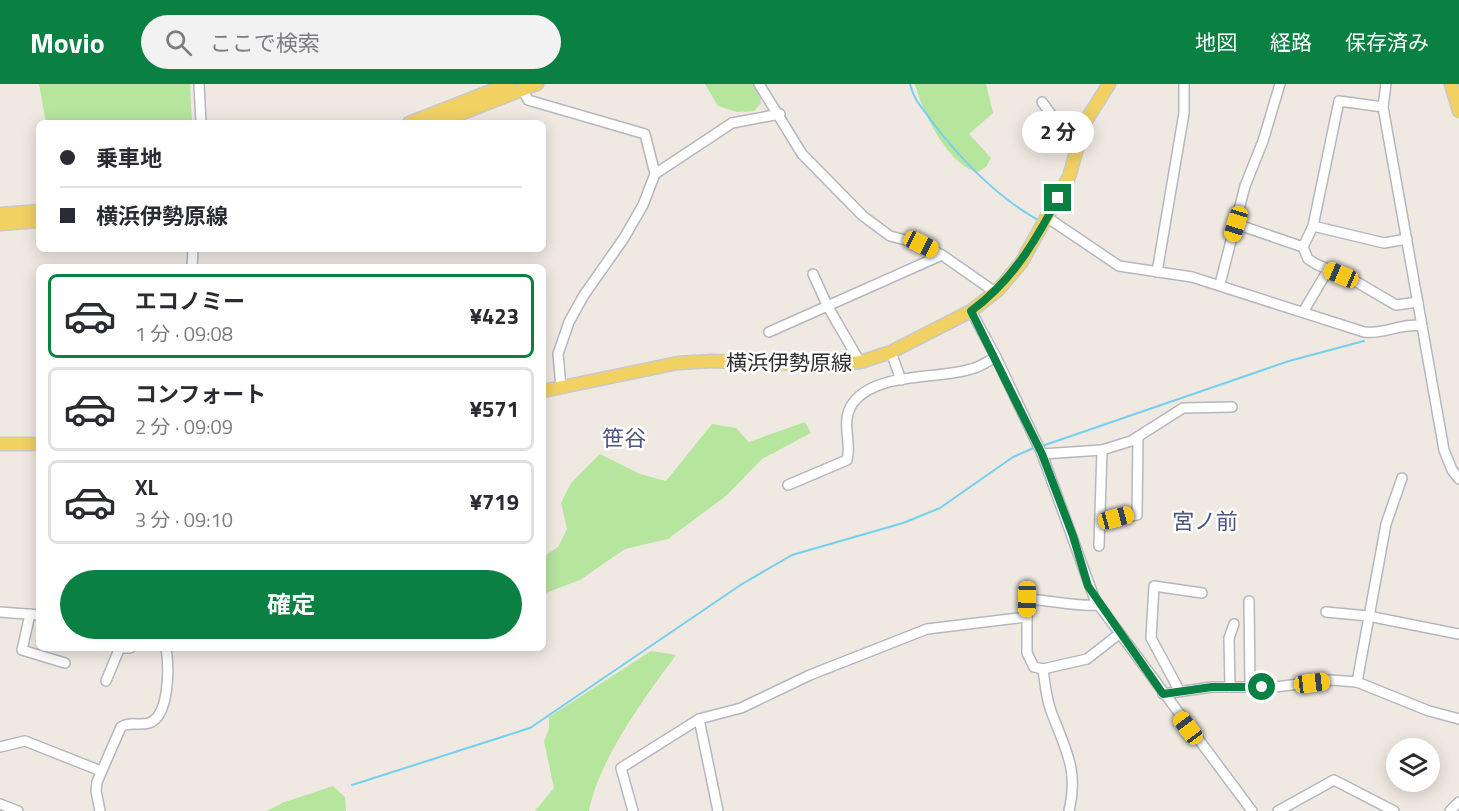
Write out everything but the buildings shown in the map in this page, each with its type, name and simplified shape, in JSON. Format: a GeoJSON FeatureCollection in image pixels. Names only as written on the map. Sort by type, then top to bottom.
{"type":"FeatureCollection","features":[{"type":"Feature","properties":{"kind":"main road"},"geometry":{"type":"LineString","coordinates":[[417,120],[509,84]]}},
{"type":"Feature","properties":{"kind":"main road"},"geometry":{"type":"LineString","coordinates":[[445,120],[537,84]]}},
{"type":"Feature","properties":{"kind":"main road","name":"横浜伊勢原線"},"geometry":{"type":"LineString","coordinates":[[546,390],[678,363],[712,361],[830,365],[860,362],[891,352],[971,311],[995,292],[1021,262],[1048,218],[1069,177],[1077,144],[1091,109],[1109,84]]}},
{"type":"Feature","properties":{"kind":"main road"},"geometry":{"type":"LineString","coordinates":[[1451,84],[1459,111]]}},
{"type":"Feature","properties":{"kind":"main road"},"geometry":{"type":"LineString","coordinates":[[0,214],[36,211]]}},
{"type":"Feature","properties":{"kind":"main road"},"geometry":{"type":"LineString","coordinates":[[0,224],[36,221]]}},
{"type":"Feature","properties":{"kind":"main road"},"geometry":{"type":"LineString","coordinates":[[0,444],[36,444]]}},
{"type":"Feature","properties":{"kind":"street"},"geometry":{"type":"LineString","coordinates":[[199,84],[201,120]]}},
{"type":"Feature","properties":{"kind":"street"},"geometry":{"type":"LineString","coordinates":[[759,84],[780,114],[802,154],[863,216],[890,236],[921,244],[942,255],[995,292]]}},
{"type":"Feature","properties":{"kind":"street"},"geometry":{"type":"LineString","coordinates":[[1157,272],[1184,113],[1184,84]]}},
{"type":"Feature","properties":{"kind":"street"},"geometry":{"type":"LineString","coordinates":[[1220,284],[1245,186],[1263,141],[1281,84]]}},
{"type":"Feature","properties":{"kind":"street"},"geometry":{"type":"LineString","coordinates":[[1386,84],[1383,107],[1444,450],[1452,470],[1459,479]]}},
{"type":"Feature","properties":{"kind":"street"},"geometry":{"type":"LineString","coordinates":[[523,90],[528,100],[645,134],[655,174],[643,205],[624,238],[584,295],[569,322],[558,354],[561,387]]}},
{"type":"Feature","properties":{"kind":"street"},"geometry":{"type":"LineString","coordinates":[[1383,107],[1339,101],[1313,226],[1303,247],[1308,259],[1355,281],[1396,305],[1418,302]]}},
{"type":"Feature","properties":{"kind":"street"},"geometry":{"type":"LineString","coordinates":[[1042,102],[1068,137],[1077,144]]}},
{"type":"Feature","properties":{"kind":"street"},"geometry":{"type":"LineString","coordinates":[[655,174],[732,123],[780,114]]}},
{"type":"Feature","properties":{"kind":"street"},"geometry":{"type":"LineString","coordinates":[[1048,218],[1114,264],[1220,284],[1372,333],[1414,324],[1422,326]]}},
{"type":"Feature","properties":{"kind":"street"},"geometry":{"type":"LineString","coordinates":[[1236,224],[1303,247]]}},
{"type":"Feature","properties":{"kind":"street"},"geometry":{"type":"LineString","coordinates":[[1313,226],[1384,243],[1407,239]]}},
{"type":"Feature","properties":{"kind":"street"},"geometry":{"type":"LineString","coordinates":[[769,332],[942,255]]}},
{"type":"Feature","properties":{"kind":"street"},"geometry":{"type":"LineString","coordinates":[[1303,312],[1328,270]]}},
{"type":"Feature","properties":{"kind":"street"},"geometry":{"type":"LineString","coordinates":[[813,274],[828,307],[860,362]]}},
{"type":"Feature","properties":{"kind":"street"},"geometry":{"type":"LineString","coordinates":[[971,311],[1040,449],[1073,536],[1088,586],[1098,605],[1252,811]]}},
{"type":"Feature","properties":{"kind":"street"},"geometry":{"type":"LineString","coordinates":[[891,352],[901,380]]}},
{"type":"Feature","properties":{"kind":"street"},"geometry":{"type":"LineString","coordinates":[[788,485],[847,460],[845,428],[850,407],[868,392],[901,380],[971,369],[996,357]]}},
{"type":"Feature","properties":{"kind":"street"},"geometry":{"type":"LineString","coordinates":[[1040,449],[1102,450],[1138,437],[1183,408],[1232,407]]}},
{"type":"Feature","properties":{"kind":"street"},"geometry":{"type":"LineString","coordinates":[[1100,517],[1116,518],[1137,515],[1138,437]]}},
{"type":"Feature","properties":{"kind":"street"},"geometry":{"type":"LineString","coordinates":[[1099,546],[1102,450]]}},
{"type":"Feature","properties":{"kind":"street"},"geometry":{"type":"LineString","coordinates":[[1357,682],[1386,524],[1402,478]]}},
{"type":"Feature","properties":{"kind":"street"},"geometry":{"type":"LineString","coordinates":[[1179,690],[1151,638],[1154,586],[1202,593]]}},
{"type":"Feature","properties":{"kind":"street"},"geometry":{"type":"LineString","coordinates":[[1098,605],[1085,606],[1059,600],[1027,599],[1027,652],[1034,667],[1043,669],[1087,659],[1119,634]]}},
{"type":"Feature","properties":{"kind":"street"},"geometry":{"type":"LineString","coordinates":[[1249,600],[1250,687]]}},
{"type":"Feature","properties":{"kind":"street"},"geometry":{"type":"LineString","coordinates":[[0,612],[35,614],[22,650],[65,663]]}},
{"type":"Feature","properties":{"kind":"street"},"geometry":{"type":"LineString","coordinates":[[1326,612],[1368,616],[1459,634]]}},
{"type":"Feature","properties":{"kind":"street"},"geometry":{"type":"LineString","coordinates":[[633,811],[621,768],[699,719],[741,708],[810,675],[927,629],[1027,617]]}},
{"type":"Feature","properties":{"kind":"street"},"geometry":{"type":"LineString","coordinates":[[1230,687],[1229,638],[1234,624]]}},
{"type":"Feature","properties":{"kind":"street"},"geometry":{"type":"LineString","coordinates":[[106,681],[118,651]]}},
{"type":"Feature","properties":{"kind":"street"},"geometry":{"type":"LineString","coordinates":[[100,811],[96,791],[101,771],[121,727],[125,724],[151,722],[160,716],[168,678],[166,651]]}},
{"type":"Feature","properties":{"kind":"street"},"geometry":{"type":"LineString","coordinates":[[1043,669],[1050,710],[1068,748],[1073,775],[1069,811]]}},
{"type":"Feature","properties":{"kind":"street"},"geometry":{"type":"LineString","coordinates":[[1163,694],[1179,690],[1275,687],[1331,680],[1357,682],[1429,711],[1459,719]]}},
{"type":"Feature","properties":{"kind":"street"},"geometry":{"type":"LineString","coordinates":[[699,719],[718,811]]}},
{"type":"Feature","properties":{"kind":"street"},"geometry":{"type":"LineString","coordinates":[[0,747],[26,741],[101,771]]}},
{"type":"Feature","properties":{"kind":"street"},"geometry":{"type":"LineString","coordinates":[[1278,811],[1334,780],[1394,811]]}},
{"type":"Feature","properties":{"kind":"street"},"geometry":{"type":"LineString","coordinates":[[1370,811],[1376,801]]}},
{"type":"Feature","properties":{"kind":"street"},"geometry":{"type":"LineString","coordinates":[[1450,811],[1459,802]]}},
{"type":"Feature","properties":{"kind":"street"},"geometry":{"type":"LineString","coordinates":[[0,804],[18,811]]}},
{"type":"Feature","properties":{"kind":"green space"},"geometry":{"type":"Polygon","coordinates":[[[39,84],[190,84],[192,120],[45,120],[39,84]]]}},
{"type":"Feature","properties":{"kind":"green space"},"geometry":{"type":"Polygon","coordinates":[[[705,84],[759,84],[761,103],[754,111],[737,112],[718,106],[705,84]]]}},
{"type":"Feature","properties":{"kind":"green space"},"geometry":{"type":"Polygon","coordinates":[[[915,84],[986,84],[993,113],[969,134],[991,158],[986,167],[978,172],[956,160],[930,122],[915,84]]]}},
{"type":"Feature","properties":{"kind":"green space"},"geometry":{"type":"Polygon","coordinates":[[[805,422],[811,433],[762,459],[726,496],[668,539],[625,549],[580,580],[546,593],[546,555],[558,547],[567,529],[561,503],[571,483],[600,454],[640,474],[666,481],[712,424],[736,428],[749,442],[805,422]]]}},
{"type":"Feature","properties":{"kind":"green space"},"geometry":{"type":"Polygon","coordinates":[[[651,651],[676,655],[637,709],[613,750],[594,791],[589,811],[535,811],[554,788],[544,741],[549,729],[549,717],[651,651]]]}},
{"type":"Feature","properties":{"kind":"green space"},"geometry":{"type":"Polygon","coordinates":[[[333,786],[345,797],[346,811],[267,811],[282,803],[333,786]]]}},
{"type":"Feature","properties":{"kind":"waterway"},"geometry":{"type":"LineString","coordinates":[[910,84],[921,106],[941,134],[966,162],[992,188],[1038,220]]}},
{"type":"Feature","properties":{"kind":"waterway"},"geometry":{"type":"LineString","coordinates":[[1042,446],[1289,361],[1364,341]]}},
{"type":"Feature","properties":{"kind":"waterway"},"geometry":{"type":"LineString","coordinates":[[352,785],[530,728],[742,584],[792,555],[903,523],[940,508],[1013,457],[1036,447]]}},
{"type":"Feature","properties":{"kind":"district","name":"笹谷"},"geometry":{"type":"Point","coordinates":[624,438]}},
{"type":"Feature","properties":{"kind":"district","name":"宮ノ前"},"geometry":{"type":"Point","coordinates":[1205,521]}},
{"type":"Feature","properties":{"kind":"route"},"geometry":{"type":"LineString","coordinates":[[1058,198],[1015,271],[995,292],[971,311],[1042,454],[1073,536],[1088,586],[1095,600],[1163,694],[1212,687],[1262,687]]}}]}
